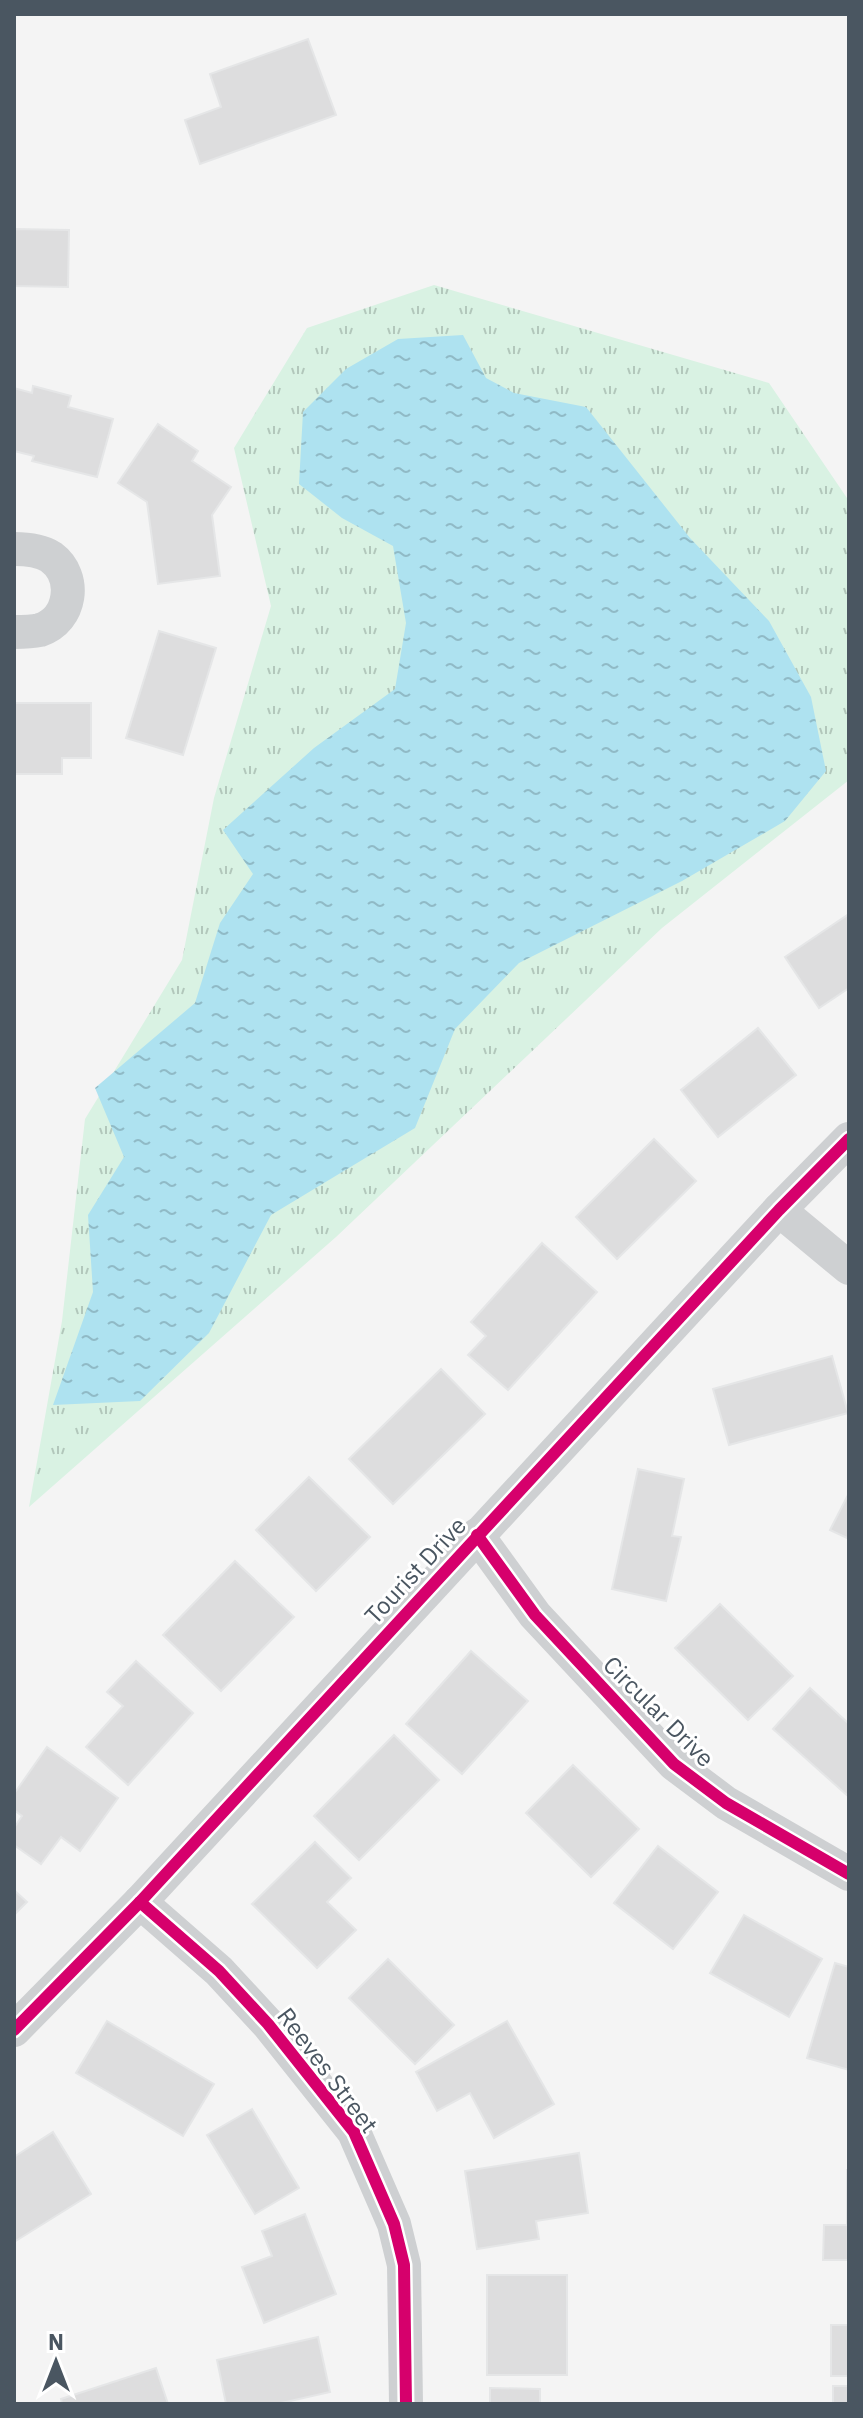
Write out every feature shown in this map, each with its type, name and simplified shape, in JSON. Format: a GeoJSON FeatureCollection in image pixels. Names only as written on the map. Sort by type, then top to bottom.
{"type":"FeatureCollection","features":[{"type":"Feature","properties":{"kind":"street"},"geometry":{"type":"LineString","coordinates":[[14,549],[40,552],[52,558],[61,566],[69,590],[62,614],[52,624],[41,630],[14,632]]}},
{"type":"Feature","properties":{"kind":"street","name":"Tourist Drive"},"geometry":{"type":"LineString","coordinates":[[14,2030],[140,1902],[477,1535],[779,1210],[849,1139]]}},
{"type":"Feature","properties":{"kind":"street"},"geometry":{"type":"LineString","coordinates":[[779,1210],[849,1268]]}},
{"type":"Feature","properties":{"kind":"street","name":"Circular Drive"},"geometry":{"type":"LineString","coordinates":[[477,1535],[535,1615],[674,1764],[726,1803],[849,1874]]}},
{"type":"Feature","properties":{"kind":"street","name":"Reeves Street"},"geometry":{"type":"LineString","coordinates":[[140,1902],[219,1971],[268,2024],[354,2132],[394,2224],[404,2265],[406,2404]]}},
{"type":"Feature","properties":{"kind":"green space"},"geometry":{"type":"Polygon","coordinates":[[[434,285],[769,383],[849,501],[849,780],[662,928],[336,1237],[29,1507],[62,1321],[85,1119],[182,960],[214,798],[271,606],[234,448],[307,328],[434,285]]]}},
{"type":"Feature","properties":{"kind":"water"},"geometry":{"type":"Polygon","coordinates":[[[463,335],[486,378],[514,393],[586,407],[690,538],[769,621],[811,697],[826,771],[785,821],[682,881],[519,963],[455,1029],[415,1128],[271,1215],[209,1333],[140,1401],[53,1405],[93,1292],[88,1215],[124,1157],[95,1088],[195,1003],[220,923],[253,874],[223,830],[314,748],[395,689],[406,623],[393,546],[342,518],[299,484],[303,412],[346,369],[398,339],[463,335]]]}},
{"type":"Feature","properties":{"kind":"building"},"geometry":{"type":"Polygon","coordinates":[[[308,39],[336,115],[200,164],[185,120],[221,107],[210,74],[308,39]]]}},
{"type":"Feature","properties":{"kind":"building"},"geometry":{"type":"Polygon","coordinates":[[[14,229],[69,230],[68,287],[14,286],[14,229]]]}},
{"type":"Feature","properties":{"kind":"building"},"geometry":{"type":"Polygon","coordinates":[[[33,386],[71,396],[68,407],[113,419],[97,477],[32,461],[34,456],[14,451],[14,388],[32,393],[33,386]]]}},
{"type":"Feature","properties":{"kind":"building"},"geometry":{"type":"Polygon","coordinates":[[[158,424],[198,451],[192,461],[231,487],[212,515],[220,576],[158,584],[147,502],[118,483],[158,424]]]}},
{"type":"Feature","properties":{"kind":"building"},"geometry":{"type":"Polygon","coordinates":[[[159,631],[216,648],[183,755],[126,738],[159,631]]]}},
{"type":"Feature","properties":{"kind":"building"},"geometry":{"type":"Polygon","coordinates":[[[14,703],[91,703],[91,758],[62,758],[62,774],[14,774],[14,703]]]}},
{"type":"Feature","properties":{"kind":"building"},"geometry":{"type":"Polygon","coordinates":[[[849,914],[849,988],[819,1008],[785,957],[849,914]]]}},
{"type":"Feature","properties":{"kind":"building"},"geometry":{"type":"Polygon","coordinates":[[[758,1028],[796,1075],[718,1137],[681,1090],[758,1028]]]}},
{"type":"Feature","properties":{"kind":"building"},"geometry":{"type":"Polygon","coordinates":[[[654,1139],[696,1181],[617,1259],[576,1217],[654,1139]]]}},
{"type":"Feature","properties":{"kind":"building"},"geometry":{"type":"Polygon","coordinates":[[[542,1243],[597,1292],[508,1390],[468,1355],[486,1336],[471,1322],[542,1243]]]}},
{"type":"Feature","properties":{"kind":"building"},"geometry":{"type":"Polygon","coordinates":[[[832,1356],[848,1413],[729,1445],[713,1389],[832,1356]]]}},
{"type":"Feature","properties":{"kind":"building"},"geometry":{"type":"Polygon","coordinates":[[[441,1369],[485,1414],[393,1504],[349,1459],[441,1369]]]}},
{"type":"Feature","properties":{"kind":"building"},"geometry":{"type":"Polygon","coordinates":[[[638,1469],[684,1479],[672,1536],[681,1537],[666,1601],[612,1589],[638,1469]]]}},
{"type":"Feature","properties":{"kind":"building"},"geometry":{"type":"Polygon","coordinates":[[[309,1477],[370,1537],[316,1591],[256,1530],[309,1477]]]}},
{"type":"Feature","properties":{"kind":"building"},"geometry":{"type":"Polygon","coordinates":[[[849,1493],[849,1539],[830,1530],[849,1493]]]}},
{"type":"Feature","properties":{"kind":"building"},"geometry":{"type":"Polygon","coordinates":[[[235,1561],[294,1617],[221,1691],[163,1635],[235,1561]]]}},
{"type":"Feature","properties":{"kind":"building"},"geometry":{"type":"Polygon","coordinates":[[[720,1604],[793,1676],[748,1720],[675,1648],[720,1604]]]}},
{"type":"Feature","properties":{"kind":"building"},"geometry":{"type":"Polygon","coordinates":[[[471,1651],[528,1701],[462,1774],[406,1724],[471,1651]]]}},
{"type":"Feature","properties":{"kind":"building"},"geometry":{"type":"Polygon","coordinates":[[[136,1661],[193,1713],[128,1785],[86,1747],[123,1706],[107,1692],[136,1661]]]}},
{"type":"Feature","properties":{"kind":"building"},"geometry":{"type":"Polygon","coordinates":[[[810,1688],[849,1724],[849,1797],[773,1729],[810,1688]]]}},
{"type":"Feature","properties":{"kind":"building"},"geometry":{"type":"Polygon","coordinates":[[[394,1735],[439,1780],[359,1860],[314,1816],[394,1735]]]}},
{"type":"Feature","properties":{"kind":"building"},"geometry":{"type":"Polygon","coordinates":[[[47,1747],[118,1798],[80,1851],[61,1837],[41,1864],[14,1845],[14,1828],[22,1816],[14,1810],[14,1794],[47,1747]]]}},
{"type":"Feature","properties":{"kind":"building"},"geometry":{"type":"Polygon","coordinates":[[[573,1765],[639,1829],[591,1877],[526,1813],[573,1765]]]}},
{"type":"Feature","properties":{"kind":"building"},"geometry":{"type":"Polygon","coordinates":[[[315,1842],[351,1878],[327,1902],[356,1930],[317,1968],[252,1904],[315,1842]]]}},
{"type":"Feature","properties":{"kind":"building"},"geometry":{"type":"Polygon","coordinates":[[[658,1846],[718,1892],[673,1949],[614,1903],[658,1846]]]}},
{"type":"Feature","properties":{"kind":"building"},"geometry":{"type":"Polygon","coordinates":[[[14,1890],[27,1902],[14,1915],[14,1890]]]}},
{"type":"Feature","properties":{"kind":"building"},"geometry":{"type":"Polygon","coordinates":[[[744,1915],[822,1959],[789,2017],[710,1973],[744,1915]]]}},
{"type":"Feature","properties":{"kind":"building"},"geometry":{"type":"Polygon","coordinates":[[[388,1959],[454,2025],[415,2064],[349,1998],[388,1959]]]}},
{"type":"Feature","properties":{"kind":"building"},"geometry":{"type":"Polygon","coordinates":[[[835,1963],[849,1967],[849,2070],[807,2058],[835,1963]]]}},
{"type":"Feature","properties":{"kind":"building"},"geometry":{"type":"Polygon","coordinates":[[[107,2021],[214,2084],[183,2136],[76,2073],[107,2021]]]}},
{"type":"Feature","properties":{"kind":"building"},"geometry":{"type":"Polygon","coordinates":[[[507,2021],[554,2104],[494,2138],[470,2093],[437,2111],[416,2072],[507,2021]]]}},
{"type":"Feature","properties":{"kind":"building"},"geometry":{"type":"Polygon","coordinates":[[[252,2109],[299,2188],[255,2214],[207,2135],[252,2109]]]}},
{"type":"Feature","properties":{"kind":"building"},"geometry":{"type":"Polygon","coordinates":[[[53,2132],[91,2194],[14,2242],[14,2157],[53,2132]]]}},
{"type":"Feature","properties":{"kind":"building"},"geometry":{"type":"Polygon","coordinates":[[[579,2153],[588,2213],[536,2221],[539,2239],[477,2249],[465,2171],[579,2153]]]}},
{"type":"Feature","properties":{"kind":"building"},"geometry":{"type":"Polygon","coordinates":[[[847,2170],[849,2260],[823,2260],[824,2225],[847,2225],[847,2170]]]}},
{"type":"Feature","properties":{"kind":"building"},"geometry":{"type":"Polygon","coordinates":[[[305,2214],[336,2294],[264,2323],[242,2267],[272,2256],[262,2231],[305,2214]]]}},
{"type":"Feature","properties":{"kind":"building"},"geometry":{"type":"Polygon","coordinates":[[[487,2275],[567,2275],[567,2375],[487,2375],[487,2275]]]}},
{"type":"Feature","properties":{"kind":"building"},"geometry":{"type":"Polygon","coordinates":[[[831,2325],[849,2325],[849,2376],[831,2376],[831,2325]]]}},
{"type":"Feature","properties":{"kind":"building"},"geometry":{"type":"Polygon","coordinates":[[[318,2337],[330,2392],[277,2404],[226,2404],[217,2360],[318,2337]]]}},
{"type":"Feature","properties":{"kind":"building"},"geometry":{"type":"Polygon","coordinates":[[[156,2368],[168,2404],[62,2404],[61,2399],[156,2368]]]}},
{"type":"Feature","properties":{"kind":"building"},"geometry":{"type":"Polygon","coordinates":[[[833,2386],[849,2386],[849,2404],[833,2404],[833,2386]]]}},
{"type":"Feature","properties":{"kind":"building"},"geometry":{"type":"Polygon","coordinates":[[[490,2388],[540,2389],[540,2404],[490,2404],[490,2388]]]}},
{"type":"Feature","properties":{"kind":"cycle path"},"geometry":{"type":"LineString","coordinates":[[14,2030],[140,1902],[779,1210],[849,1139]]}},
{"type":"Feature","properties":{"kind":"cycle path"},"geometry":{"type":"LineString","coordinates":[[477,1535],[535,1615],[674,1764],[726,1803],[849,1874]]}},
{"type":"Feature","properties":{"kind":"cycle path"},"geometry":{"type":"LineString","coordinates":[[140,1902],[219,1971],[268,2024],[354,2132],[394,2224],[404,2265],[406,2404]]}}]}
